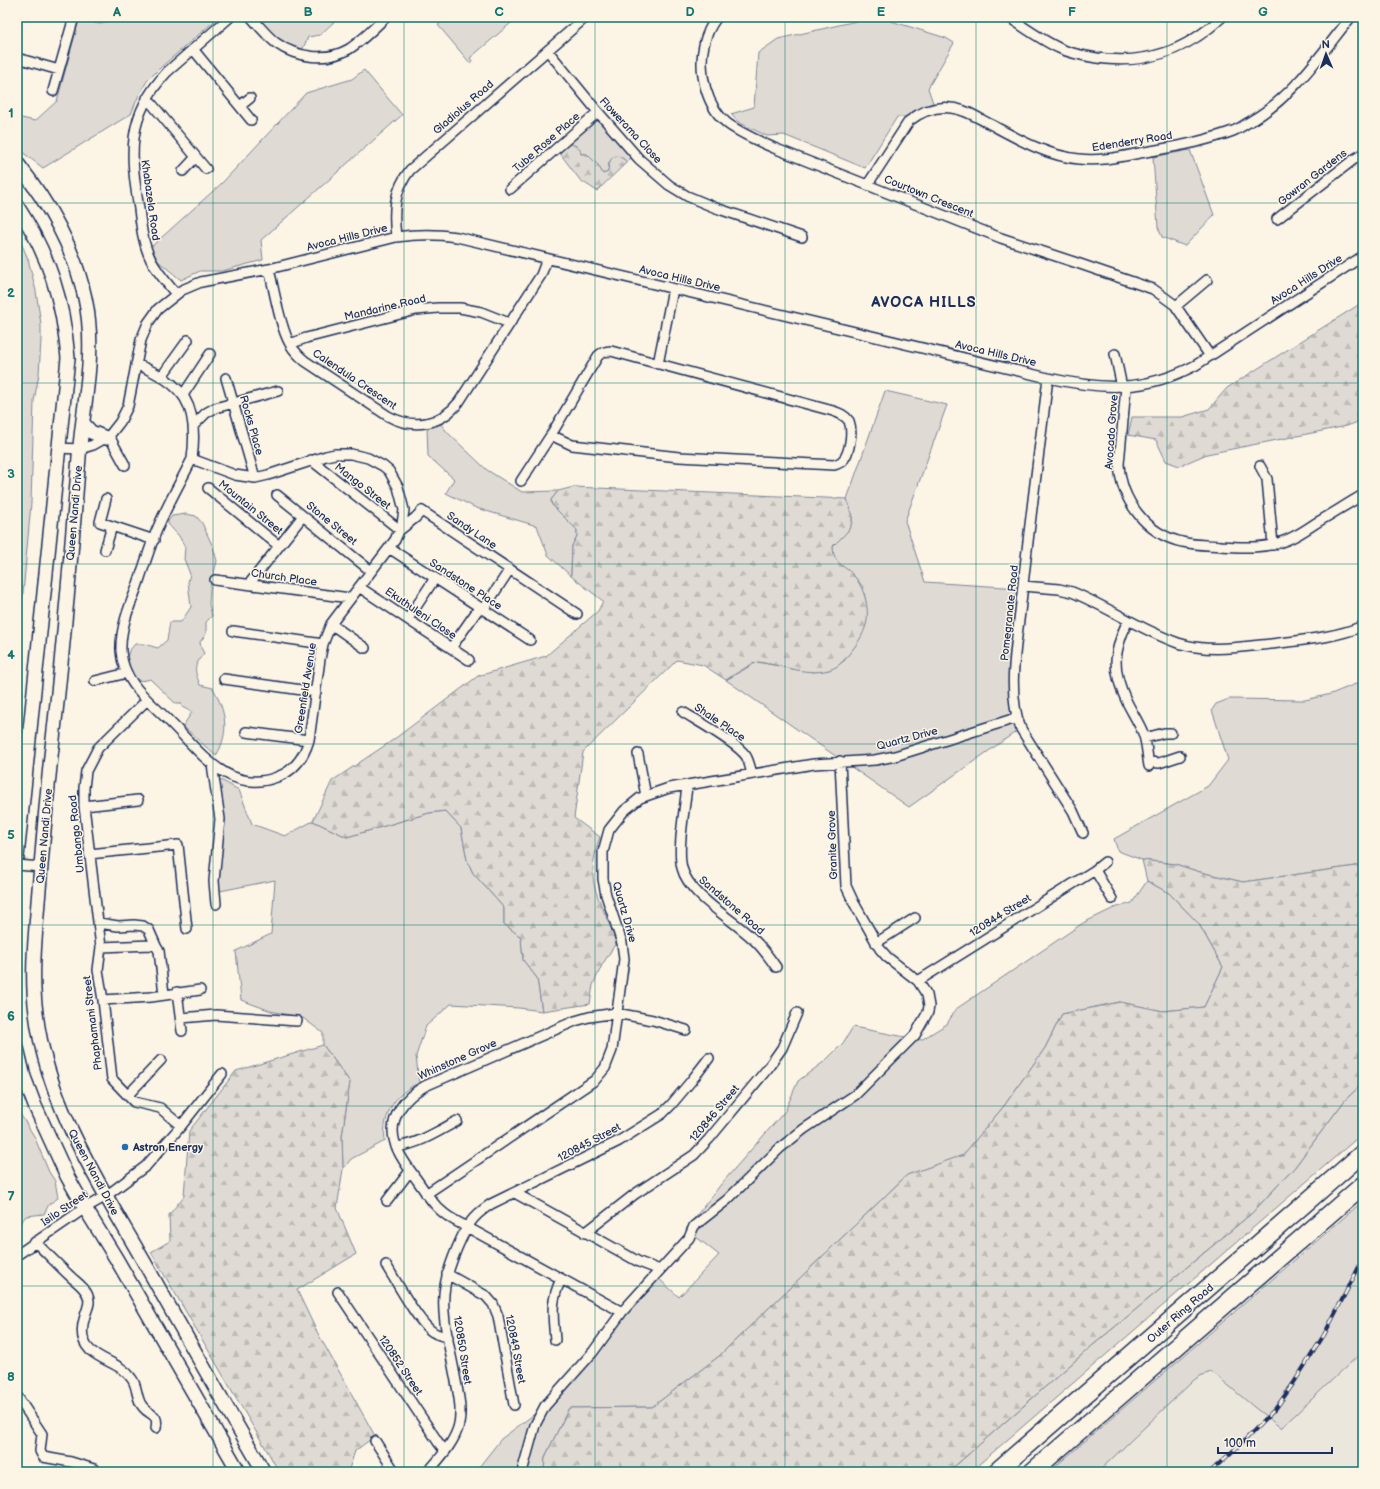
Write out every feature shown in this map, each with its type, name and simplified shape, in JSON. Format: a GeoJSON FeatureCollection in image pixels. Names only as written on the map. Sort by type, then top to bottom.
{"type":"FeatureCollection","features":[{"type":"Feature","properties":{"kind":"highway","name":"Outer Ring Road"},"geometry":{"type":"LineString","coordinates":[[996,1472],[1363,1153]]}},
{"type":"Feature","properties":{"kind":"highway"},"geometry":{"type":"LineString","coordinates":[[1032,1472],[1363,1185]]}},
{"type":"Feature","properties":{"kind":"main road","name":"Queen Nandi Drive"},"geometry":{"type":"LineString","coordinates":[[17,163],[47,204],[62,230],[72,252],[86,301],[91,341],[89,379],[80,449],[61,666],[47,791],[33,977],[36,1012],[42,1048],[52,1081],[80,1151],[264,1472]]}},
{"type":"Feature","properties":{"kind":"main road","name":"Queen Nandi Drive"},"geometry":{"type":"LineString","coordinates":[[17,206],[38,240],[52,273],[63,312],[68,358],[17,857]]}},
{"type":"Feature","properties":{"kind":"main road"},"geometry":{"type":"LineString","coordinates":[[83,423],[91,432],[107,437]]}},
{"type":"Feature","properties":{"kind":"main road"},"geometry":{"type":"LineString","coordinates":[[17,1048],[24,1077],[35,1106],[67,1176],[239,1472]]}},
{"type":"Feature","properties":{"kind":"street"},"geometry":{"type":"LineString","coordinates":[[53,91],[74,17]]}},
{"type":"Feature","properties":{"kind":"street","name":"Khabazela Road"},"geometry":{"type":"LineString","coordinates":[[176,294],[157,270],[146,248],[134,178],[133,139],[137,120],[147,98],[157,82],[230,17]]}},
{"type":"Feature","properties":{"kind":"street"},"geometry":{"type":"LineString","coordinates":[[250,17],[269,37],[287,50],[313,57],[334,55],[351,48],[386,17]]}},
{"type":"Feature","properties":{"kind":"street","name":"Gladiolus Road"},"geometry":{"type":"LineString","coordinates":[[396,237],[394,219],[397,194],[400,184],[410,170],[586,17]]}},
{"type":"Feature","properties":{"kind":"street","name":"Courtown Crescent"},"geometry":{"type":"LineString","coordinates":[[717,17],[707,35],[704,45],[702,60],[703,76],[708,95],[718,113],[727,123],[755,140],[1001,238],[1153,289],[1166,297],[1176,306],[1210,356]]}},
{"type":"Feature","properties":{"kind":"street"},"geometry":{"type":"LineString","coordinates":[[1009,17],[1042,39],[1062,49],[1084,56],[1123,60],[1139,59],[1164,53],[1182,46],[1200,36],[1222,17]]}},
{"type":"Feature","properties":{"kind":"street","name":"Edenderry Road"},"geometry":{"type":"LineString","coordinates":[[868,184],[909,121],[930,108],[953,108],[963,111],[1034,147],[1058,155],[1079,159],[1098,160],[1178,146],[1234,131],[1268,111],[1286,95],[1298,83],[1351,17]]}},
{"type":"Feature","properties":{"kind":"street"},"geometry":{"type":"LineString","coordinates":[[193,49],[251,120]]}},
{"type":"Feature","properties":{"kind":"street","name":"Flowerama Close"},"geometry":{"type":"LineString","coordinates":[[548,51],[639,159],[669,185],[687,196],[716,208],[802,237]]}},
{"type":"Feature","properties":{"kind":"street"},"geometry":{"type":"LineString","coordinates":[[17,58],[59,70]]}},
{"type":"Feature","properties":{"kind":"street"},"geometry":{"type":"LineString","coordinates":[[147,98],[206,169]]}},
{"type":"Feature","properties":{"kind":"street"},"geometry":{"type":"LineString","coordinates":[[240,106],[250,98]]}},
{"type":"Feature","properties":{"kind":"street","name":"Tube Rose Place"},"geometry":{"type":"LineString","coordinates":[[510,189],[598,112]]}},
{"type":"Feature","properties":{"kind":"street","name":"Gowran Gardens"},"geometry":{"type":"LineString","coordinates":[[1277,219],[1353,160],[1363,154]]}},
{"type":"Feature","properties":{"kind":"street"},"geometry":{"type":"LineString","coordinates":[[182,171],[196,157]]}},
{"type":"Feature","properties":{"kind":"street","name":"Avoca Hills Drive"},"geometry":{"type":"LineString","coordinates":[[58,448],[80,449],[96,444],[107,437],[120,422],[128,406],[141,340],[148,323],[158,309],[176,294],[201,282],[269,269],[396,237],[414,234],[442,235],[1048,378],[1073,383],[1124,387],[1178,375],[1210,356],[1363,256]]}},
{"type":"Feature","properties":{"kind":"street","name":"Calendula Crescent"},"geometry":{"type":"LineString","coordinates":[[269,269],[284,332],[290,344],[305,360],[388,416],[402,423],[418,424],[438,419],[455,407],[541,274],[547,259]]}},
{"type":"Feature","properties":{"kind":"street"},"geometry":{"type":"LineString","coordinates":[[1176,306],[1207,280]]}},
{"type":"Feature","properties":{"kind":"street"},"geometry":{"type":"LineString","coordinates":[[658,364],[673,289]]}},
{"type":"Feature","properties":{"kind":"street","name":"Mandarine Road"},"geometry":{"type":"LineString","coordinates":[[290,344],[306,338],[409,312],[438,308],[460,308],[481,312],[509,324]]}},
{"type":"Feature","properties":{"kind":"street"},"geometry":{"type":"LineString","coordinates":[[162,376],[188,340]]}},
{"type":"Feature","properties":{"kind":"street"},"geometry":{"type":"LineString","coordinates":[[521,481],[601,353],[611,352],[833,411],[843,415],[849,421],[851,434],[845,457],[842,462],[834,465],[679,457],[572,445],[561,442],[551,435]]}},
{"type":"Feature","properties":{"kind":"street"},"geometry":{"type":"LineString","coordinates":[[183,395],[210,354]]}},
{"type":"Feature","properties":{"kind":"street","name":"Avocado Grove"},"geometry":{"type":"LineString","coordinates":[[1115,354],[1124,387],[1120,473],[1125,494],[1132,507],[1141,517],[1154,528],[1171,538],[1181,542],[1247,548],[1273,544],[1297,535],[1363,495]]}},
{"type":"Feature","properties":{"kind":"street","name":"Greenfield Avenue"},"geometry":{"type":"LineString","coordinates":[[136,364],[162,376],[176,387],[183,395],[192,414],[194,441],[192,459],[154,540],[123,628],[121,650],[122,660],[127,673],[139,693],[212,764],[230,777],[245,782],[274,778],[284,775],[299,762],[306,749],[310,740],[323,644],[330,624],[389,548],[400,530],[404,510],[401,496],[394,478],[383,466],[368,458],[351,454],[335,454],[255,478],[235,475],[192,459]]}},
{"type":"Feature","properties":{"kind":"street","name":"Rocks Place"},"geometry":{"type":"LineString","coordinates":[[226,378],[255,478]]}},
{"type":"Feature","properties":{"kind":"street","name":"Pomegranate Road"},"geometry":{"type":"LineString","coordinates":[[1048,378],[1023,586],[1013,694],[1016,718],[1021,729],[1073,811],[1083,833]]}},
{"type":"Feature","properties":{"kind":"street"},"geometry":{"type":"LineString","coordinates":[[194,425],[210,410],[278,391]]}},
{"type":"Feature","properties":{"kind":"street"},"geometry":{"type":"LineString","coordinates":[[107,437],[125,465]]}},
{"type":"Feature","properties":{"kind":"street","name":"Mango Street"},"geometry":{"type":"LineString","coordinates":[[311,460],[400,530]]}},
{"type":"Feature","properties":{"kind":"street"},"geometry":{"type":"LineString","coordinates":[[1260,466],[1267,479],[1273,544]]}},
{"type":"Feature","properties":{"kind":"street","name":"Mountain Street"},"geometry":{"type":"LineString","coordinates":[[208,488],[279,546]]}},
{"type":"Feature","properties":{"kind":"street","name":"Stone Street"},"geometry":{"type":"LineString","coordinates":[[277,495],[371,571]]}},
{"type":"Feature","properties":{"kind":"street"},"geometry":{"type":"LineString","coordinates":[[106,499],[100,521],[154,540]]}},
{"type":"Feature","properties":{"kind":"street","name":"Sandy Lane"},"geometry":{"type":"LineString","coordinates":[[400,530],[422,511],[577,614]]}},
{"type":"Feature","properties":{"kind":"street"},"geometry":{"type":"LineString","coordinates":[[249,584],[302,516]]}},
{"type":"Feature","properties":{"kind":"street"},"geometry":{"type":"LineString","coordinates":[[105,550],[112,526]]}},
{"type":"Feature","properties":{"kind":"street","name":"Sandstone Place"},"geometry":{"type":"LineString","coordinates":[[389,548],[530,640]]}},
{"type":"Feature","properties":{"kind":"street"},"geometry":{"type":"LineString","coordinates":[[451,648],[510,569]]}},
{"type":"Feature","properties":{"kind":"street"},"geometry":{"type":"LineString","coordinates":[[408,619],[435,578]]}},
{"type":"Feature","properties":{"kind":"street","name":"Church Place"},"geometry":{"type":"LineString","coordinates":[[214,580],[350,598]]}},
{"type":"Feature","properties":{"kind":"street"},"geometry":{"type":"LineString","coordinates":[[1023,586],[1059,589],[1072,592],[1177,643],[1203,649],[1225,649],[1327,637],[1363,626]]}},
{"type":"Feature","properties":{"kind":"street","name":"Ekuthuleni Close"},"geometry":{"type":"LineString","coordinates":[[359,587],[469,660]]}},
{"type":"Feature","properties":{"kind":"street"},"geometry":{"type":"LineString","coordinates":[[1128,620],[1118,646],[1116,656],[1116,674],[1126,700],[1141,727],[1145,738],[1149,764],[1159,763],[1180,756]]}},
{"type":"Feature","properties":{"kind":"street"},"geometry":{"type":"LineString","coordinates":[[330,624],[365,648]]}},
{"type":"Feature","properties":{"kind":"street"},"geometry":{"type":"LineString","coordinates":[[233,631],[323,644]]}},
{"type":"Feature","properties":{"kind":"street"},"geometry":{"type":"LineString","coordinates":[[95,681],[127,673]]}},
{"type":"Feature","properties":{"kind":"street"},"geometry":{"type":"LineString","coordinates":[[224,679],[316,692]]}},
{"type":"Feature","properties":{"kind":"street","name":"Umbango Road"},"geometry":{"type":"LineString","coordinates":[[98,965],[101,947],[84,806],[84,779],[86,771],[98,748],[146,700]]}},
{"type":"Feature","properties":{"kind":"street","name":"Shale Place"},"geometry":{"type":"LineString","coordinates":[[683,712],[733,744],[742,752],[748,760],[752,774]]}},
{"type":"Feature","properties":{"kind":"street","name":"Quartz Drive"},"geometry":{"type":"LineString","coordinates":[[426,1194],[595,1080],[605,1068],[609,1059],[614,1037],[624,955],[621,937],[606,895],[603,879],[603,852],[609,830],[615,821],[632,803],[646,796],[669,788],[814,764],[840,761],[875,760],[895,756],[1016,718]]}},
{"type":"Feature","properties":{"kind":"street"},"geometry":{"type":"LineString","coordinates":[[246,732],[310,740]]}},
{"type":"Feature","properties":{"kind":"street"},"geometry":{"type":"LineString","coordinates":[[1145,738],[1164,733],[1171,733]]}},
{"type":"Feature","properties":{"kind":"street"},"geometry":{"type":"LineString","coordinates":[[638,754],[646,796]]}},
{"type":"Feature","properties":{"kind":"street","name":"Granite Grove"},"geometry":{"type":"LineString","coordinates":[[660,1270],[689,1238],[694,1226],[727,1200],[780,1148],[804,1129],[855,1095],[915,1036],[928,1012],[929,1006],[927,995],[918,981],[888,957],[876,943],[846,886],[840,761]]}},
{"type":"Feature","properties":{"kind":"street"},"geometry":{"type":"LineString","coordinates":[[212,764],[220,819],[214,881],[216,904]]}},
{"type":"Feature","properties":{"kind":"street","name":"Sandstone Road"},"geometry":{"type":"LineString","coordinates":[[687,786],[681,858],[685,876],[689,883],[698,892],[752,938],[776,967]]}},
{"type":"Feature","properties":{"kind":"street"},"geometry":{"type":"LineString","coordinates":[[84,806],[138,800]]}},
{"type":"Feature","properties":{"kind":"street"},"geometry":{"type":"LineString","coordinates":[[90,854],[178,845],[186,929]]}},
{"type":"Feature","properties":{"kind":"street","name":"120844 Street"},"geometry":{"type":"LineString","coordinates":[[918,981],[1095,870],[1104,862]]}},
{"type":"Feature","properties":{"kind":"street"},"geometry":{"type":"LineString","coordinates":[[17,865],[41,867]]}},
{"type":"Feature","properties":{"kind":"street"},"geometry":{"type":"LineString","coordinates":[[1095,870],[1112,899]]}},
{"type":"Feature","properties":{"kind":"street"},"geometry":{"type":"LineString","coordinates":[[876,943],[914,918]]}},
{"type":"Feature","properties":{"kind":"street"},"geometry":{"type":"LineString","coordinates":[[98,923],[118,926],[143,926],[149,930],[159,951],[164,994]]}},
{"type":"Feature","properties":{"kind":"street"},"geometry":{"type":"LineString","coordinates":[[101,947],[156,946]]}},
{"type":"Feature","properties":{"kind":"street","name":"Phaphamani Street"},"geometry":{"type":"LineString","coordinates":[[98,965],[111,1077],[114,1083],[134,1102],[160,1108],[181,1126]]}},
{"type":"Feature","properties":{"kind":"street"},"geometry":{"type":"LineString","coordinates":[[102,1000],[151,997],[177,992],[200,990]]}},
{"type":"Feature","properties":{"kind":"street"},"geometry":{"type":"LineString","coordinates":[[177,992],[182,1031]]}},
{"type":"Feature","properties":{"kind":"street","name":"Whinstone Grove"},"geometry":{"type":"LineString","coordinates":[[622,1312],[466,1227],[433,1204],[410,1171],[396,1147],[394,1134],[397,1112],[406,1099],[417,1090],[575,1021],[589,1017],[616,1013],[653,1020],[686,1030]]}},
{"type":"Feature","properties":{"kind":"street","name":"120846 Street"},"geometry":{"type":"LineString","coordinates":[[585,1233],[635,1194],[694,1155],[710,1139],[779,1053],[797,1014]]}},
{"type":"Feature","properties":{"kind":"street"},"geometry":{"type":"LineString","coordinates":[[181,1018],[216,1015],[297,1021]]}},
{"type":"Feature","properties":{"kind":"street","name":"120845 Street"},"geometry":{"type":"LineString","coordinates":[[466,1227],[482,1209],[619,1141],[662,1114],[684,1090],[709,1058]]}},
{"type":"Feature","properties":{"kind":"street"},"geometry":{"type":"LineString","coordinates":[[128,1095],[161,1060]]}},
{"type":"Feature","properties":{"kind":"street","name":"Isilo Street"},"geometry":{"type":"LineString","coordinates":[[17,1255],[85,1208],[106,1196],[146,1166],[181,1126],[222,1074]]}},
{"type":"Feature","properties":{"kind":"street"},"geometry":{"type":"LineString","coordinates":[[396,1147],[409,1145],[426,1138],[457,1121]]}},
{"type":"Feature","properties":{"kind":"street"},"geometry":{"type":"LineString","coordinates":[[387,1201],[410,1171]]}},
{"type":"Feature","properties":{"kind":"street"},"geometry":{"type":"LineString","coordinates":[[515,1193],[639,1262],[660,1270],[622,1312],[593,1352],[545,1406],[535,1425],[522,1472]]}},
{"type":"Feature","properties":{"kind":"street","name":"120850 Street"},"geometry":{"type":"LineString","coordinates":[[428,1472],[455,1436],[459,1424],[460,1404],[448,1337],[444,1286],[447,1274],[466,1227]]}},
{"type":"Feature","properties":{"kind":"street"},"geometry":{"type":"LineString","coordinates":[[36,1242],[86,1291],[90,1304],[83,1326],[82,1334],[85,1344],[90,1350],[125,1370],[132,1378],[136,1384],[142,1406],[155,1417],[157,1424],[156,1428]]}},
{"type":"Feature","properties":{"kind":"street"},"geometry":{"type":"LineString","coordinates":[[386,1265],[409,1302],[428,1328],[433,1332],[448,1337]]}},
{"type":"Feature","properties":{"kind":"street","name":"120849 Street"},"geometry":{"type":"LineString","coordinates":[[447,1274],[486,1296],[493,1304],[498,1316],[514,1405]]}},
{"type":"Feature","properties":{"kind":"street"},"geometry":{"type":"LineString","coordinates":[[555,1340],[552,1306],[553,1297],[561,1279]]}},
{"type":"Feature","properties":{"kind":"street","name":"120852 Street"},"geometry":{"type":"LineString","coordinates":[[338,1292],[445,1451]]}},
{"type":"Feature","properties":{"kind":"street"},"geometry":{"type":"LineString","coordinates":[[17,1396],[42,1434],[40,1451],[43,1457],[71,1462],[94,1469]]}},
{"type":"Feature","properties":{"kind":"street"},"geometry":{"type":"LineString","coordinates":[[375,1441],[395,1472]]}},
{"type":"Feature","properties":{"kind":"shaded area"},"geometry":{"type":"Polygon","coordinates":[[[1363,1351],[1363,1472],[1098,1472],[1200,1376],[1211,1372],[1216,1375],[1281,1428],[1363,1351]]]}},
{"type":"Feature","properties":{"kind":"green space"},"geometry":{"type":"Polygon","coordinates":[[[119,17],[219,17],[147,81],[131,114],[43,168],[17,148],[17,117],[35,121],[57,101],[79,20],[101,24],[119,17]]]}},
{"type":"Feature","properties":{"kind":"green space"},"geometry":{"type":"Polygon","coordinates":[[[254,17],[339,17],[320,35],[308,37],[301,53],[274,39],[254,17]]]}},
{"type":"Feature","properties":{"kind":"green space"},"geometry":{"type":"Polygon","coordinates":[[[448,17],[518,17],[470,58],[472,61],[470,63],[438,25],[448,17]]]}},
{"type":"Feature","properties":{"kind":"green space"},"geometry":{"type":"Polygon","coordinates":[[[874,17],[946,38],[954,43],[928,88],[933,103],[922,107],[907,117],[897,117],[865,168],[784,135],[767,136],[738,122],[731,114],[754,107],[758,53],[778,39],[874,17]]]}},
{"type":"Feature","properties":{"kind":"green space"},"geometry":{"type":"Polygon","coordinates":[[[364,70],[402,115],[261,240],[263,260],[222,271],[200,271],[181,280],[158,261],[151,247],[222,183],[306,93],[352,79],[364,70]]]}},
{"type":"Feature","properties":{"kind":"green space"},"geometry":{"type":"Polygon","coordinates":[[[598,121],[604,124],[632,157],[627,162],[622,158],[609,162],[608,172],[603,174],[598,165],[587,154],[581,154],[566,145],[592,123],[598,121]]]}},
{"type":"Feature","properties":{"kind":"green space"},"geometry":{"type":"Polygon","coordinates":[[[571,144],[578,147],[581,154],[587,154],[598,165],[603,174],[608,172],[613,157],[616,156],[622,158],[627,162],[597,191],[580,180],[559,152],[566,145],[571,144]]]}},
{"type":"Feature","properties":{"kind":"green space"},"geometry":{"type":"Polygon","coordinates":[[[1190,150],[1214,215],[1185,246],[1162,237],[1158,227],[1153,157],[1190,150]]]}},
{"type":"Feature","properties":{"kind":"green space"},"geometry":{"type":"Polygon","coordinates":[[[17,233],[28,259],[36,291],[41,324],[41,340],[39,374],[34,401],[31,503],[17,662],[17,233]]]}},
{"type":"Feature","properties":{"kind":"green space"},"geometry":{"type":"Polygon","coordinates":[[[1363,302],[1363,420],[1347,426],[1207,454],[1179,466],[1166,461],[1156,440],[1128,435],[1132,417],[1182,417],[1209,409],[1227,388],[1363,302]]]}},
{"type":"Feature","properties":{"kind":"green space"},"geometry":{"type":"Polygon","coordinates":[[[885,391],[947,405],[905,521],[925,582],[1020,588],[1009,690],[1011,715],[1017,731],[909,807],[726,680],[757,662],[813,672],[829,670],[844,661],[858,642],[866,603],[863,587],[854,576],[836,561],[833,554],[833,546],[851,526],[852,515],[847,499],[885,391]]]}},
{"type":"Feature","properties":{"kind":"green space"},"geometry":{"type":"Polygon","coordinates":[[[440,423],[448,433],[487,470],[522,492],[558,491],[551,500],[552,505],[577,530],[577,536],[572,546],[571,576],[548,555],[537,526],[476,508],[446,493],[454,479],[428,456],[427,427],[440,423]]]}},
{"type":"Feature","properties":{"kind":"green space"},"geometry":{"type":"Polygon","coordinates":[[[574,487],[847,499],[852,515],[851,526],[833,546],[833,552],[837,561],[854,576],[861,587],[866,601],[867,622],[861,636],[845,659],[838,666],[820,672],[810,672],[758,662],[726,680],[703,665],[677,660],[583,752],[574,818],[600,837],[594,860],[594,884],[616,943],[602,965],[593,985],[590,1004],[542,1011],[537,978],[523,960],[521,937],[504,924],[504,908],[473,873],[467,860],[461,828],[445,811],[429,813],[347,837],[313,821],[332,781],[393,740],[478,676],[546,656],[598,611],[603,601],[571,576],[572,546],[577,536],[577,530],[552,505],[551,500],[558,491],[574,487]]]}},
{"type":"Feature","properties":{"kind":"green space"},"geometry":{"type":"Polygon","coordinates":[[[186,514],[196,516],[202,523],[213,547],[217,561],[210,588],[209,604],[212,616],[206,622],[206,634],[200,642],[204,653],[196,665],[196,672],[200,685],[213,688],[221,705],[225,722],[223,739],[216,756],[183,726],[192,712],[182,707],[181,703],[175,703],[150,679],[136,679],[131,673],[126,660],[129,651],[135,644],[144,644],[158,648],[167,640],[170,622],[181,622],[191,607],[188,582],[190,574],[184,559],[185,547],[179,536],[168,524],[168,521],[172,516],[186,514]]]}},
{"type":"Feature","properties":{"kind":"green space"},"geometry":{"type":"Polygon","coordinates":[[[1363,681],[1363,865],[1243,882],[1200,872],[1175,864],[1142,860],[1118,851],[1114,839],[1208,786],[1228,760],[1212,710],[1216,704],[1229,699],[1305,700],[1331,694],[1363,681]]]}},
{"type":"Feature","properties":{"kind":"green space"},"geometry":{"type":"Polygon","coordinates":[[[219,779],[239,790],[252,824],[285,836],[313,821],[347,837],[429,813],[445,811],[461,828],[467,860],[473,873],[504,908],[504,924],[521,937],[523,960],[537,978],[542,1011],[519,1008],[451,1004],[426,1026],[416,1056],[419,1083],[403,1092],[392,1106],[388,1113],[386,1122],[385,1141],[351,1159],[343,1169],[342,1136],[350,1082],[323,1045],[323,1033],[303,1018],[271,1011],[241,1000],[236,951],[271,934],[275,880],[220,891],[217,869],[219,779]]]}},
{"type":"Feature","properties":{"kind":"green space"},"geometry":{"type":"Polygon","coordinates":[[[1142,860],[1175,864],[1200,872],[1243,882],[1363,865],[1363,1083],[1345,1100],[1294,1168],[1252,1213],[1093,1345],[948,1472],[544,1472],[545,1457],[569,1408],[652,1407],[718,1357],[907,1175],[963,1155],[1004,1106],[1045,1048],[1062,1014],[1120,1002],[1163,1011],[1204,1007],[1223,967],[1199,924],[1169,893],[1147,881],[1142,860]]]}},
{"type":"Feature","properties":{"kind":"green space"},"geometry":{"type":"Polygon","coordinates":[[[1147,881],[1169,893],[1199,924],[1223,967],[1204,1007],[1163,1011],[1120,1002],[1062,1014],[1045,1048],[1004,1106],[963,1156],[907,1175],[718,1357],[652,1407],[569,1408],[545,1457],[544,1472],[475,1472],[501,1439],[552,1401],[603,1344],[657,1277],[679,1297],[719,1255],[686,1229],[722,1183],[785,1111],[798,1081],[825,1061],[843,1043],[853,1027],[921,1040],[947,1024],[956,1009],[1083,923],[1114,908],[1132,903],[1147,881]]]}},
{"type":"Feature","properties":{"kind":"green space"},"geometry":{"type":"Polygon","coordinates":[[[323,1045],[350,1082],[342,1136],[343,1169],[337,1208],[356,1254],[297,1290],[316,1330],[375,1436],[355,1451],[348,1472],[279,1472],[151,1252],[170,1241],[169,1215],[184,1196],[189,1131],[236,1071],[323,1045]]]}},
{"type":"Feature","properties":{"kind":"green space"},"geometry":{"type":"Polygon","coordinates":[[[1363,1083],[1363,1133],[970,1472],[948,1472],[1093,1345],[1252,1213],[1294,1168],[1345,1100],[1363,1083]]]}},
{"type":"Feature","properties":{"kind":"green space"},"geometry":{"type":"Polygon","coordinates":[[[17,1109],[34,1136],[49,1172],[55,1181],[58,1198],[49,1204],[44,1214],[26,1216],[17,1227],[17,1109]]]}},
{"type":"Feature","properties":{"kind":"green space"},"geometry":{"type":"Polygon","coordinates":[[[1363,1201],[1363,1351],[1281,1428],[1211,1372],[1194,1380],[1098,1472],[1049,1472],[1363,1201]]]}},
{"type":"Feature","properties":{"kind":"railway"},"geometry":{"type":"LineString","coordinates":[[1210,1472],[1246,1439],[1276,1408],[1324,1335],[1363,1259]]}},
{"type":"Feature","properties":{"kind":"place","name":"Astron Energy"},"geometry":{"type":"Point","coordinates":[125,1147]}},
{"type":"Feature","properties":{"kind":"district","name":"AVOCA HILLS"},"geometry":{"type":"Point","coordinates":[924,302]}}]}
